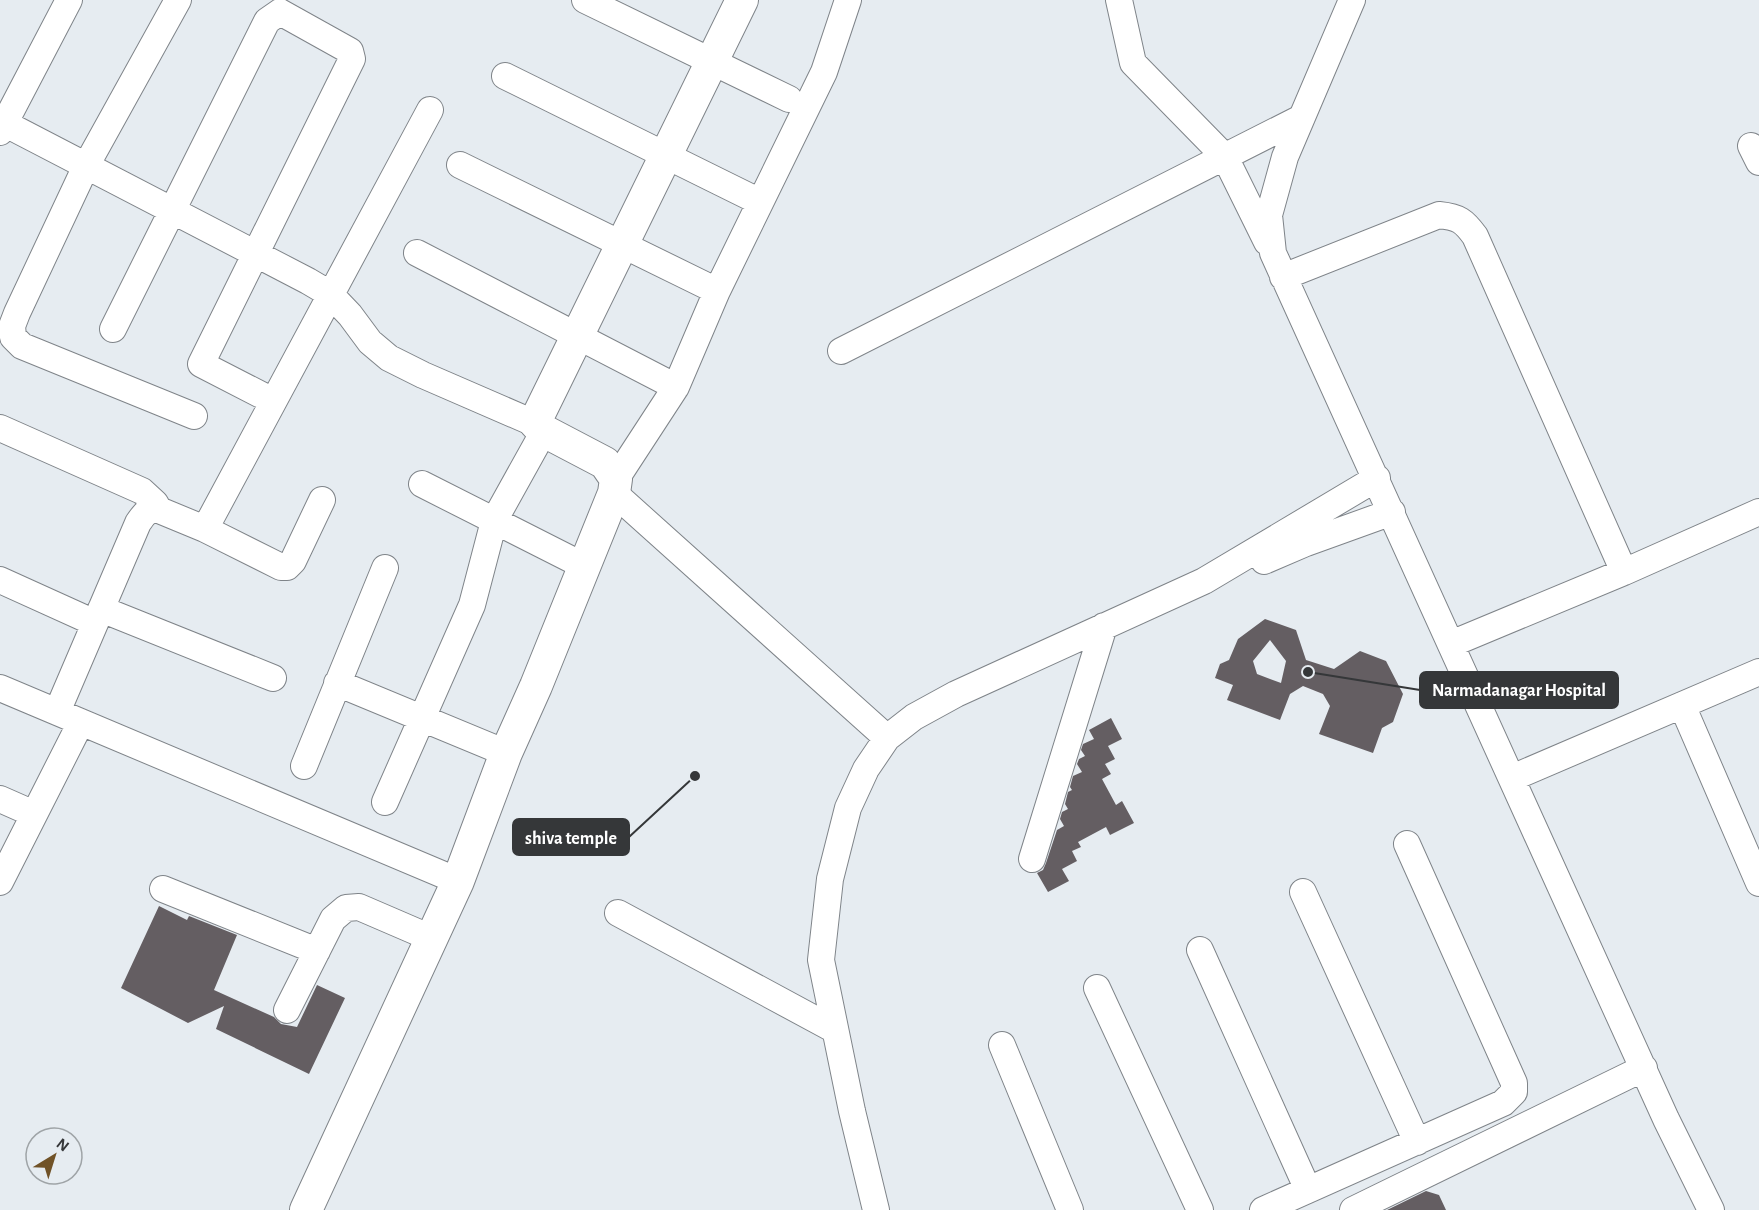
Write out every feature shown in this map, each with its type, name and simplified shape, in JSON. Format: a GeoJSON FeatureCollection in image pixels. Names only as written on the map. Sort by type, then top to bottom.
{"type":"FeatureCollection","features":[{"type":"Feature","properties":{"kind":"main road"},"geometry":{"type":"LineString","coordinates":[[306,1210],[458,881],[506,753],[536,686],[615,486],[605,463],[540,428],[542,406],[742,0]]}},
{"type":"Feature","properties":{"kind":"street"},"geometry":{"type":"LineString","coordinates":[[69,0],[1,125],[174,210],[330,294],[350,315],[370,342],[389,358],[540,428],[494,521],[472,604],[386,802]]}},
{"type":"Feature","properties":{"kind":"street"},"geometry":{"type":"LineString","coordinates":[[178,0],[87,166],[12,326],[13,337],[22,346],[194,416]]}},
{"type":"Feature","properties":{"kind":"street"},"geometry":{"type":"LineString","coordinates":[[585,0],[789,99]]}},
{"type":"Feature","properties":{"kind":"street"},"geometry":{"type":"LineString","coordinates":[[1119,0],[1133,63],[1224,157],[1273,253],[1644,1068],[1711,1210]]}},
{"type":"Feature","properties":{"kind":"street"},"geometry":{"type":"LineString","coordinates":[[1273,253],[1269,215],[1285,157],[1352,0]]}},
{"type":"Feature","properties":{"kind":"street"},"geometry":{"type":"LineString","coordinates":[[859,1],[717,291],[676,387],[615,486],[887,738]]}},
{"type":"Feature","properties":{"kind":"street"},"geometry":{"type":"LineString","coordinates":[[113,329],[267,21],[280,12],[298,20],[350,51],[352,59],[201,364],[273,401]]}},
{"type":"Feature","properties":{"kind":"street"},"geometry":{"type":"LineString","coordinates":[[506,76],[752,198]]}},
{"type":"Feature","properties":{"kind":"street"},"geometry":{"type":"LineString","coordinates":[[205,529],[430,110]]}},
{"type":"Feature","properties":{"kind":"street"},"geometry":{"type":"LineString","coordinates":[[841,351],[1301,118]]}},
{"type":"Feature","properties":{"kind":"street"},"geometry":{"type":"LineString","coordinates":[[460,165],[717,291]]}},
{"type":"Feature","properties":{"kind":"street"},"geometry":{"type":"LineString","coordinates":[[1283,277],[1440,215],[1453,217],[1466,223],[1475,236],[1624,572]]}},
{"type":"Feature","properties":{"kind":"street"},"geometry":{"type":"LineString","coordinates":[[417,253],[676,387]]}},
{"type":"Feature","properties":{"kind":"street"},"geometry":{"type":"LineString","coordinates":[[0,428],[142,491],[155,502],[159,510]]}},
{"type":"Feature","properties":{"kind":"street"},"geometry":{"type":"LineString","coordinates":[[876,1210],[852,1111],[821,960],[830,879],[848,808],[867,769],[887,738],[914,717],[956,694],[1204,581],[1377,478]]}},
{"type":"Feature","properties":{"kind":"street"},"geometry":{"type":"LineString","coordinates":[[422,484],[584,566]]}},
{"type":"Feature","properties":{"kind":"street"},"geometry":{"type":"LineString","coordinates":[[57,712],[138,523],[145,513],[152,509],[159,510],[205,529],[280,567],[287,567],[293,561],[322,500]]}},
{"type":"Feature","properties":{"kind":"street"},"geometry":{"type":"LineString","coordinates":[[1204,581],[1242,570],[1306,543],[1392,512]]}},
{"type":"Feature","properties":{"kind":"street"},"geometry":{"type":"LineString","coordinates":[[1451,644],[1624,572],[1759,512]]}},
{"type":"Feature","properties":{"kind":"street"},"geometry":{"type":"LineString","coordinates":[[304,766],[385,568]]}},
{"type":"Feature","properties":{"kind":"street"},"geometry":{"type":"LineString","coordinates":[[0,580],[273,678]]}},
{"type":"Feature","properties":{"kind":"street"},"geometry":{"type":"LineString","coordinates":[[1032,859],[1104,626]]}},
{"type":"Feature","properties":{"kind":"street"},"geometry":{"type":"LineString","coordinates":[[1512,778],[1759,672]]}},
{"type":"Feature","properties":{"kind":"street"},"geometry":{"type":"LineString","coordinates":[[337,683],[506,753]]}},
{"type":"Feature","properties":{"kind":"street"},"geometry":{"type":"LineString","coordinates":[[0,688],[458,881]]}},
{"type":"Feature","properties":{"kind":"street"},"geometry":{"type":"LineString","coordinates":[[1682,705],[1759,883]]}},
{"type":"Feature","properties":{"kind":"street"},"geometry":{"type":"LineString","coordinates":[[0,882],[81,722]]}},
{"type":"Feature","properties":{"kind":"street"},"geometry":{"type":"LineString","coordinates":[[0,799],[34,814]]}},
{"type":"Feature","properties":{"kind":"street"},"geometry":{"type":"LineString","coordinates":[[1263,1210],[1503,1103],[1514,1092],[1514,1083],[1407,844]]}},
{"type":"Feature","properties":{"kind":"street"},"geometry":{"type":"LineString","coordinates":[[163,889],[317,951]]}},
{"type":"Feature","properties":{"kind":"street"},"geometry":{"type":"LineString","coordinates":[[1303,892],[1417,1142]]}},
{"type":"Feature","properties":{"kind":"street"},"geometry":{"type":"LineString","coordinates":[[287,1010],[333,919],[346,908],[359,907],[431,938]]}},
{"type":"Feature","properties":{"kind":"street"},"geometry":{"type":"LineString","coordinates":[[618,913],[835,1030]]}},
{"type":"Feature","properties":{"kind":"street"},"geometry":{"type":"LineString","coordinates":[[1200,950],[1308,1190]]}},
{"type":"Feature","properties":{"kind":"street"},"geometry":{"type":"LineString","coordinates":[[1097,988],[1200,1210]]}},
{"type":"Feature","properties":{"kind":"street"},"geometry":{"type":"LineString","coordinates":[[1002,1045],[1070,1210]]}},
{"type":"Feature","properties":{"kind":"street"},"geometry":{"type":"LineString","coordinates":[[1353,1210],[1644,1068]]}},
{"type":"Feature","properties":{"kind":"building"},"geometry":{"type":"Polygon","coordinates":[[[1265,619],[1296,630],[1306,660],[1334,669],[1360,651],[1386,661],[1403,694],[1393,722],[1382,728],[1373,753],[1319,734],[1330,706],[1323,694],[1303,686],[1290,694],[1280,720],[1227,700],[1233,685],[1215,678],[1220,664],[1229,660],[1238,639],[1265,619]],[[1270,640],[1253,661],[1257,674],[1281,683],[1286,661],[1270,640]]]}},
{"type":"Feature","properties":{"kind":"building"},"geometry":{"type":"Polygon","coordinates":[[[1111,718],[1122,739],[1108,746],[1115,759],[1105,764],[1111,774],[1102,779],[1116,805],[1122,801],[1134,823],[1110,835],[1106,827],[1078,842],[1081,847],[1072,851],[1077,861],[1062,869],[1069,881],[1048,892],[1037,873],[1043,870],[1057,830],[1064,826],[1060,819],[1062,812],[1068,809],[1065,804],[1068,792],[1072,790],[1070,787],[1073,776],[1082,772],[1077,764],[1079,759],[1085,756],[1081,750],[1083,744],[1094,739],[1089,730],[1111,718]]]}},
{"type":"Feature","properties":{"kind":"building"},"geometry":{"type":"Polygon","coordinates":[[[159,906],[187,920],[189,916],[237,935],[214,990],[274,1017],[281,1024],[297,1027],[317,985],[345,998],[309,1074],[216,1029],[224,1006],[188,1023],[121,988],[159,906]]]}},
{"type":"Feature","properties":{"kind":"building"},"geometry":{"type":"Polygon","coordinates":[[[1426,1191],[1439,1195],[1446,1210],[1387,1210],[1426,1191]]]}},
{"type":"Feature","properties":{"kind":"place","name":"Narmadanagar Hospital"},"geometry":{"type":"Point","coordinates":[1308,672]}},
{"type":"Feature","properties":{"kind":"place","name":"shiva temple"},"geometry":{"type":"Point","coordinates":[695,776]}}]}
